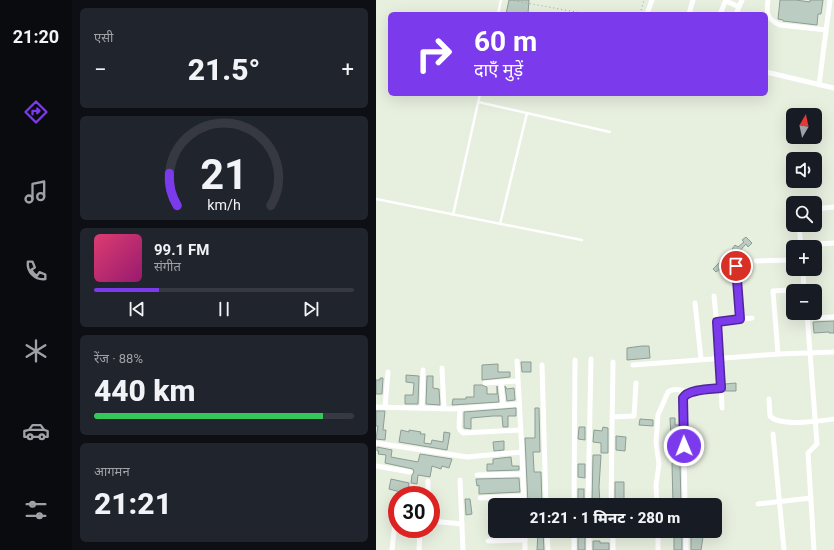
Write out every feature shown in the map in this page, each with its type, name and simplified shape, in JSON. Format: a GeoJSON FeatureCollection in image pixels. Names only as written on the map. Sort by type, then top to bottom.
{"type":"FeatureCollection","features":[{"type":"Feature","properties":{"kind":"street"},"geometry":{"type":"LineString","coordinates":[[648,12],[652,0]]}},
{"type":"Feature","properties":{"kind":"street"},"geometry":{"type":"LineString","coordinates":[[690,12],[693,0]]}},
{"type":"Feature","properties":{"kind":"street"},"geometry":{"type":"LineString","coordinates":[[737,12],[742,0]]}},
{"type":"Feature","properties":{"kind":"street"},"geometry":{"type":"LineString","coordinates":[[768,0],[768,16],[770,20],[780,25],[826,30]]}},
{"type":"Feature","properties":{"kind":"street"},"geometry":{"type":"LineString","coordinates":[[721,12],[726,1],[739,7]]}},
{"type":"Feature","properties":{"kind":"street"},"geometry":{"type":"LineString","coordinates":[[819,85],[831,4]]}},
{"type":"Feature","properties":{"kind":"street"},"geometry":{"type":"LineString","coordinates":[[768,72],[834,88]]}},
{"type":"Feature","properties":{"kind":"street"},"geometry":{"type":"LineString","coordinates":[[822,208],[834,207]]}},
{"type":"Feature","properties":{"kind":"street"},"geometry":{"type":"LineString","coordinates":[[822,244],[834,243]]}},
{"type":"Feature","properties":{"kind":"street"},"geometry":{"type":"LineString","coordinates":[[756,261],[786,260]]}},
{"type":"Feature","properties":{"kind":"street"},"geometry":{"type":"LineString","coordinates":[[736,266],[740,319]]}},
{"type":"Feature","properties":{"kind":"street"},"geometry":{"type":"LineString","coordinates":[[778,354],[773,291],[786,291]]}},
{"type":"Feature","properties":{"kind":"street"},"geometry":{"type":"LineString","coordinates":[[714,296],[720,358],[722,408]]}},
{"type":"Feature","properties":{"kind":"street"},"geometry":{"type":"LineString","coordinates":[[695,303],[700,359]]}},
{"type":"Feature","properties":{"kind":"street"},"geometry":{"type":"LineString","coordinates":[[822,317],[834,317]]}},
{"type":"Feature","properties":{"kind":"street"},"geometry":{"type":"LineString","coordinates":[[717,322],[752,318]]}},
{"type":"Feature","properties":{"kind":"street"},"geometry":{"type":"LineString","coordinates":[[807,320],[814,422],[817,444],[808,454],[814,550]]}},
{"type":"Feature","properties":{"kind":"street"},"geometry":{"type":"LineString","coordinates":[[633,365],[700,359],[834,352]]}},
{"type":"Feature","properties":{"kind":"street"},"geometry":{"type":"LineString","coordinates":[[588,498],[591,359]]}},
{"type":"Feature","properties":{"kind":"street"},"geometry":{"type":"LineString","coordinates":[[574,498],[575,360]]}},
{"type":"Feature","properties":{"kind":"street"},"geometry":{"type":"LineString","coordinates":[[480,498],[523,496],[517,361]]}},
{"type":"Feature","properties":{"kind":"street"},"geometry":{"type":"LineString","coordinates":[[611,498],[613,362]]}},
{"type":"Feature","properties":{"kind":"street"},"geometry":{"type":"LineString","coordinates":[[542,365],[546,498]]}},
{"type":"Feature","properties":{"kind":"street"},"geometry":{"type":"LineString","coordinates":[[442,368],[444,408]]}},
{"type":"Feature","properties":{"kind":"street"},"geometry":{"type":"LineString","coordinates":[[422,408],[423,370]]}},
{"type":"Feature","properties":{"kind":"street"},"geometry":{"type":"LineString","coordinates":[[385,407],[388,372]]}},
{"type":"Feature","properties":{"kind":"street"},"geometry":{"type":"LineString","coordinates":[[485,383],[518,381]]}},
{"type":"Feature","properties":{"kind":"street"},"geometry":{"type":"LineString","coordinates":[[501,382],[503,405]]}},
{"type":"Feature","properties":{"kind":"street"},"geometry":{"type":"LineString","coordinates":[[612,417],[634,416],[636,383]]}},
{"type":"Feature","properties":{"kind":"street"},"geometry":{"type":"LineString","coordinates":[[657,498],[656,485],[659,464],[656,442],[658,416],[668,392],[671,390],[681,390],[687,393],[721,388]]}},
{"type":"Feature","properties":{"kind":"street"},"geometry":{"type":"LineString","coordinates":[[685,498],[683,398],[687,393]]}},
{"type":"Feature","properties":{"kind":"street"},"geometry":{"type":"LineString","coordinates":[[769,399],[769,413],[772,418],[781,421],[814,422],[834,419]]}},
{"type":"Feature","properties":{"kind":"street"},"geometry":{"type":"LineString","coordinates":[[376,407],[460,408],[519,404]]}},
{"type":"Feature","properties":{"kind":"street"},"geometry":{"type":"LineString","coordinates":[[460,408],[459,427],[463,433],[521,430]]}},
{"type":"Feature","properties":{"kind":"street"},"geometry":{"type":"LineString","coordinates":[[773,434],[784,550]]}},
{"type":"Feature","properties":{"kind":"street"},"geometry":{"type":"LineString","coordinates":[[376,443],[466,457],[522,452]]}},
{"type":"Feature","properties":{"kind":"street"},"geometry":{"type":"LineString","coordinates":[[376,466],[410,472]]}},
{"type":"Feature","properties":{"kind":"street"},"geometry":{"type":"LineString","coordinates":[[477,475],[523,474]]}},
{"type":"Feature","properties":{"kind":"street"},"geometry":{"type":"LineString","coordinates":[[460,480],[463,550]]}},
{"type":"Feature","properties":{"kind":"street"},"geometry":{"type":"LineString","coordinates":[[428,481],[428,486]]}},
{"type":"Feature","properties":{"kind":"street"},"geometry":{"type":"LineString","coordinates":[[758,504],[811,498]]}},
{"type":"Feature","properties":{"kind":"street"},"geometry":{"type":"LineString","coordinates":[[440,522],[462,524]]}},
{"type":"Feature","properties":{"kind":"street"},"geometry":{"type":"LineString","coordinates":[[392,550],[393,538]]}},
{"type":"Feature","properties":{"kind":"street"},"geometry":{"type":"LineString","coordinates":[[419,550],[420,538]]}},
{"type":"Feature","properties":{"kind":"street"},"geometry":{"type":"LineString","coordinates":[[547,538],[548,550]]}},
{"type":"Feature","properties":{"kind":"street"},"geometry":{"type":"LineString","coordinates":[[574,538],[574,550]]}},
{"type":"Feature","properties":{"kind":"street"},"geometry":{"type":"LineString","coordinates":[[589,538],[589,550]]}},
{"type":"Feature","properties":{"kind":"street"},"geometry":{"type":"LineString","coordinates":[[612,538],[613,550]]}},
{"type":"Feature","properties":{"kind":"street"},"geometry":{"type":"LineString","coordinates":[[658,538],[658,550]]}},
{"type":"Feature","properties":{"kind":"street"},"geometry":{"type":"LineString","coordinates":[[686,538],[686,550]]}},
{"type":"Feature","properties":{"kind":"street"},"geometry":{"type":"LineString","coordinates":[[488,541],[525,540],[525,550]]}},
{"type":"Feature","properties":{"kind":"lane"},"geometry":{"type":"LineString","coordinates":[[498,12],[501,0]]}},
{"type":"Feature","properties":{"kind":"lane"},"geometry":{"type":"LineString","coordinates":[[453,214],[480,96]]}},
{"type":"Feature","properties":{"kind":"lane"},"geometry":{"type":"LineString","coordinates":[[478,102],[610,132]]}},
{"type":"Feature","properties":{"kind":"lane"},"geometry":{"type":"LineString","coordinates":[[500,224],[527,113]]}},
{"type":"Feature","properties":{"kind":"lane"},"geometry":{"type":"LineString","coordinates":[[376,199],[582,240]]}},
{"type":"Feature","properties":{"kind":"path"},"geometry":{"type":"LineString","coordinates":[[510,0],[576,12]]}},
{"type":"Feature","properties":{"kind":"path"},"geometry":{"type":"LineString","coordinates":[[641,12],[644,0]]}},
{"type":"Feature","properties":{"kind":"building"},"geometry":{"type":"Polygon","coordinates":[[[509,0],[529,0],[528,12],[506,12],[509,0]]]}},
{"type":"Feature","properties":{"kind":"building"},"geometry":{"type":"Polygon","coordinates":[[[780,0],[810,2],[810,0],[823,0],[821,14],[818,14],[817,25],[783,21],[778,19],[780,0]]]}},
{"type":"Feature","properties":{"kind":"building"},"geometry":{"type":"Polygon","coordinates":[[[746,237],[752,243],[748,247],[746,244],[737,254],[732,249],[735,245],[738,247],[744,242],[742,240],[746,237]]]}},
{"type":"Feature","properties":{"kind":"building"},"geometry":{"type":"Polygon","coordinates":[[[724,258],[728,261],[723,265],[726,268],[722,272],[720,269],[716,272],[713,269],[724,258]]]}},
{"type":"Feature","properties":{"kind":"building"},"geometry":{"type":"Polygon","coordinates":[[[834,321],[834,333],[814,333],[813,322],[834,321]]]}},
{"type":"Feature","properties":{"kind":"building"},"geometry":{"type":"Polygon","coordinates":[[[649,346],[650,358],[627,360],[627,348],[649,346]]]}},
{"type":"Feature","properties":{"kind":"building"},"geometry":{"type":"Polygon","coordinates":[[[521,362],[531,362],[531,372],[522,372],[521,362]]]}},
{"type":"Feature","properties":{"kind":"building"},"geometry":{"type":"Polygon","coordinates":[[[498,364],[498,372],[510,372],[510,377],[482,380],[482,365],[498,364]]]}},
{"type":"Feature","properties":{"kind":"building"},"geometry":{"type":"Polygon","coordinates":[[[406,375],[419,376],[418,404],[405,404],[405,395],[413,395],[414,383],[406,382],[406,375]]]}},
{"type":"Feature","properties":{"kind":"building"},"geometry":{"type":"Polygon","coordinates":[[[427,376],[433,376],[433,388],[439,389],[440,405],[426,404],[427,376]]]}},
{"type":"Feature","properties":{"kind":"building"},"geometry":{"type":"Polygon","coordinates":[[[380,378],[383,378],[382,394],[376,394],[376,380],[380,380],[380,378]]]}},
{"type":"Feature","properties":{"kind":"building"},"geometry":{"type":"Polygon","coordinates":[[[736,383],[736,391],[725,391],[725,384],[736,383]]]}},
{"type":"Feature","properties":{"kind":"building"},"geometry":{"type":"Polygon","coordinates":[[[474,385],[482,385],[487,387],[487,394],[497,394],[497,386],[499,402],[452,405],[453,399],[466,399],[466,397],[474,397],[474,385]]]}},
{"type":"Feature","properties":{"kind":"building"},"geometry":{"type":"Polygon","coordinates":[[[505,386],[507,389],[514,388],[515,400],[507,401],[505,386]]]}},
{"type":"Feature","properties":{"kind":"building"},"geometry":{"type":"Polygon","coordinates":[[[516,408],[516,416],[508,416],[508,427],[503,427],[502,416],[493,416],[471,418],[471,429],[464,428],[464,412],[516,408]]]}},
{"type":"Feature","properties":{"kind":"building"},"geometry":{"type":"Polygon","coordinates":[[[535,408],[539,408],[540,452],[533,452],[534,472],[541,472],[542,498],[528,498],[525,438],[535,438],[535,408]]]}},
{"type":"Feature","properties":{"kind":"building"},"geometry":{"type":"Polygon","coordinates":[[[376,411],[385,411],[383,430],[386,430],[385,440],[376,439],[378,426],[376,426],[376,411]]]}},
{"type":"Feature","properties":{"kind":"building"},"geometry":{"type":"Polygon","coordinates":[[[670,418],[675,418],[675,425],[680,425],[680,438],[671,438],[670,418]]]}},
{"type":"Feature","properties":{"kind":"building"},"geometry":{"type":"Polygon","coordinates":[[[640,419],[653,420],[653,426],[639,425],[640,419]]]}},
{"type":"Feature","properties":{"kind":"building"},"geometry":{"type":"Polygon","coordinates":[[[579,427],[585,427],[585,440],[578,439],[579,427]]]}},
{"type":"Feature","properties":{"kind":"building"},"geometry":{"type":"Polygon","coordinates":[[[603,427],[608,428],[608,453],[601,453],[601,443],[593,442],[594,430],[602,431],[603,427]]]}},
{"type":"Feature","properties":{"kind":"building"},"geometry":{"type":"Polygon","coordinates":[[[401,430],[421,432],[420,434],[425,434],[424,443],[431,444],[432,440],[443,442],[444,432],[450,433],[447,450],[399,442],[401,430]]]}},
{"type":"Feature","properties":{"kind":"building"},"geometry":{"type":"Polygon","coordinates":[[[688,433],[698,434],[697,453],[688,453],[688,433]]]}},
{"type":"Feature","properties":{"kind":"building"},"geometry":{"type":"Polygon","coordinates":[[[616,436],[626,437],[625,451],[616,450],[616,436]]]}},
{"type":"Feature","properties":{"kind":"building"},"geometry":{"type":"Polygon","coordinates":[[[504,441],[504,450],[494,451],[493,442],[504,441]]]}},
{"type":"Feature","properties":{"kind":"building"},"geometry":{"type":"Polygon","coordinates":[[[377,447],[392,450],[391,457],[418,462],[420,454],[452,459],[449,468],[442,466],[441,469],[432,466],[430,477],[418,475],[417,484],[411,483],[414,472],[413,469],[385,463],[386,455],[378,454],[379,451],[377,451],[377,447]]]}},
{"type":"Feature","properties":{"kind":"building"},"geometry":{"type":"Polygon","coordinates":[[[593,455],[601,455],[600,498],[592,498],[593,455]]]}},
{"type":"Feature","properties":{"kind":"building"},"geometry":{"type":"Polygon","coordinates":[[[511,457],[512,466],[519,466],[519,470],[487,471],[487,464],[493,464],[493,459],[511,457]]]}},
{"type":"Feature","properties":{"kind":"building"},"geometry":{"type":"Polygon","coordinates":[[[672,463],[680,463],[681,498],[673,498],[672,463]]]}},
{"type":"Feature","properties":{"kind":"building"},"geometry":{"type":"Polygon","coordinates":[[[578,464],[585,464],[585,478],[578,477],[578,464]]]}},
{"type":"Feature","properties":{"kind":"building"},"geometry":{"type":"Polygon","coordinates":[[[519,478],[520,492],[479,494],[479,485],[477,486],[476,479],[519,478]]]}},
{"type":"Feature","properties":{"kind":"building"},"geometry":{"type":"Polygon","coordinates":[[[391,479],[409,483],[409,486],[390,486],[391,479]]]}},
{"type":"Feature","properties":{"kind":"building"},"geometry":{"type":"Polygon","coordinates":[[[615,482],[624,482],[624,498],[615,498],[615,482]]]}},
{"type":"Feature","properties":{"kind":"building"},"geometry":{"type":"Polygon","coordinates":[[[578,489],[584,489],[584,498],[578,498],[578,489]]]}},
{"type":"Feature","properties":{"kind":"building"},"geometry":{"type":"Polygon","coordinates":[[[465,499],[470,499],[472,514],[466,515],[465,499]]]}},
{"type":"Feature","properties":{"kind":"building"},"geometry":{"type":"Polygon","coordinates":[[[538,538],[543,538],[544,550],[537,550],[538,538]]]}},
{"type":"Feature","properties":{"kind":"building"},"geometry":{"type":"Polygon","coordinates":[[[578,538],[585,538],[585,550],[578,550],[578,538]]]}},
{"type":"Feature","properties":{"kind":"building"},"geometry":{"type":"Polygon","coordinates":[[[674,538],[682,538],[682,550],[674,550],[674,538]]]}},
{"type":"Feature","properties":{"kind":"building"},"geometry":{"type":"Polygon","coordinates":[[[691,538],[703,538],[701,550],[691,550],[691,538]]]}},
{"type":"Feature","properties":{"kind":"building"},"geometry":{"type":"Polygon","coordinates":[[[593,541],[609,543],[609,550],[593,550],[593,541]]]}},
{"type":"Feature","properties":{"kind":"route"},"geometry":{"type":"LineString","coordinates":[[684,446],[684,396],[691,392],[721,388],[717,322],[740,319],[736,266]]}}]}
